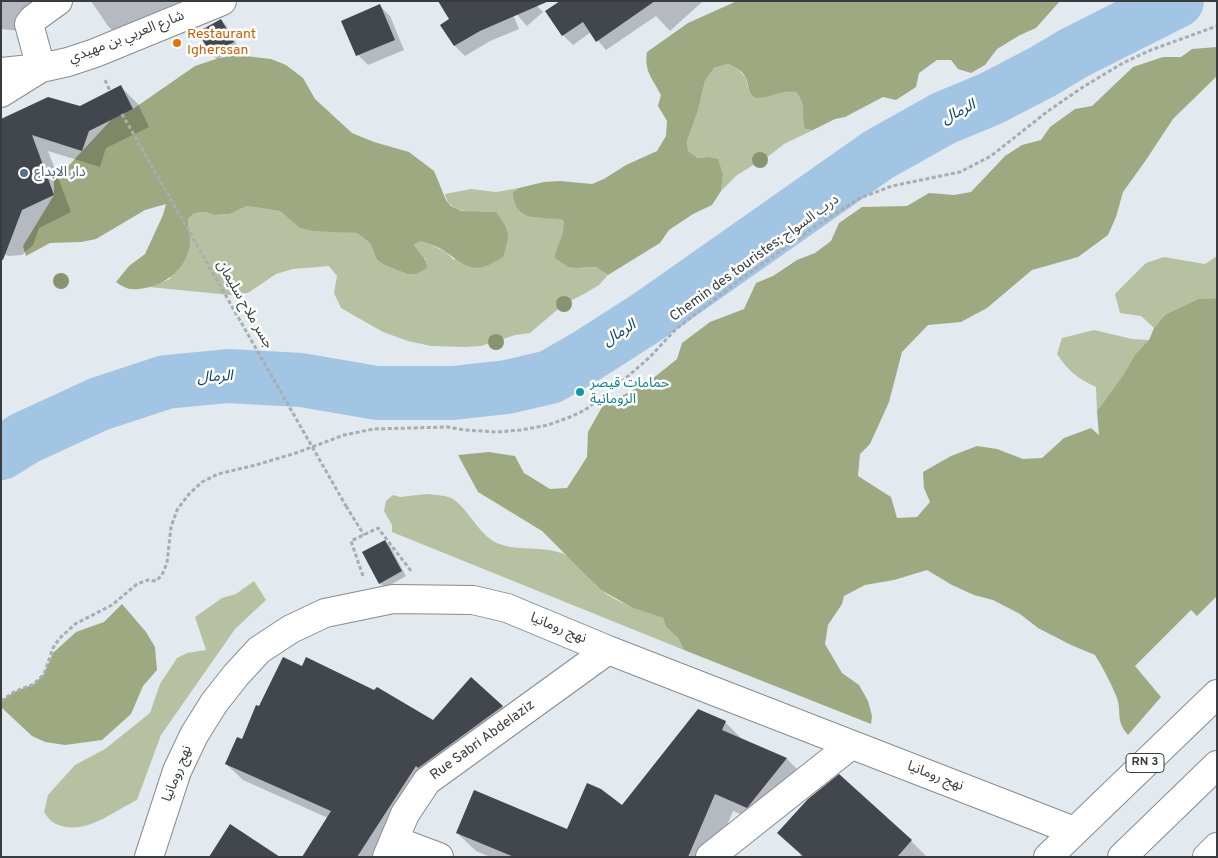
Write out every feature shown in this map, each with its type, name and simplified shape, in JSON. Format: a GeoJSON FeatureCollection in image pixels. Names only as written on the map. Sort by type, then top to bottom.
{"type":"FeatureCollection","features":[{"type":"Feature","properties":{"kind":"street"},"geometry":{"type":"LineString","coordinates":[[1,93],[41,68],[29,24],[58,1]]}},
{"type":"Feature","properties":{"kind":"street","name":"شارع العربي بن مهيدي"},"geometry":{"type":"LineString","coordinates":[[1,72],[41,68],[68,62],[95,53],[222,1]]}},
{"type":"Feature","properties":{"kind":"street","name":"نهج رومانيا"},"geometry":{"type":"LineString","coordinates":[[149,857],[177,771],[194,735],[214,703],[259,650],[290,629],[325,614],[392,599],[473,600],[507,608],[608,650],[1074,831]]}},
{"type":"Feature","properties":{"kind":"street","name":"Rue Sabri Abdelaziz"},"geometry":{"type":"LineString","coordinates":[[390,848],[406,814],[427,781],[608,650]]}},
{"type":"Feature","properties":{"kind":"street","name":"RN 3"},"geometry":{"type":"LineString","coordinates":[[1048,857],[1217,694]]}},
{"type":"Feature","properties":{"kind":"street"},"geometry":{"type":"LineString","coordinates":[[710,857],[851,745]]}},
{"type":"Feature","properties":{"kind":"street"},"geometry":{"type":"LineString","coordinates":[[1122,857],[1217,764]]}},
{"type":"Feature","properties":{"kind":"street"},"geometry":{"type":"LineString","coordinates":[[1206,857],[1217,847]]}},
{"type":"Feature","properties":{"kind":"street"},"geometry":{"type":"LineString","coordinates":[[390,848],[439,857]]}},
{"type":"Feature","properties":{"kind":"path","name":"Chemin des touristes; درب السواح"},"geometry":{"type":"LineString","coordinates":[[1,702],[14,692],[34,684],[44,674],[53,648],[75,624],[112,605],[137,584],[148,580],[156,581],[162,575],[167,563],[171,527],[177,510],[189,494],[202,482],[218,474],[296,453],[344,435],[374,429],[447,427],[498,432],[521,430],[548,425],[586,410],[650,357],[676,329],[816,226],[860,198],[892,186],[960,172],[991,156],[1048,111],[1123,63],[1151,50],[1217,26]]}},
{"type":"Feature","properties":{"kind":"path","name":"جسر ملاح سليمان"},"geometry":{"type":"LineString","coordinates":[[122,114],[364,535]]}},
{"type":"Feature","properties":{"kind":"path"},"geometry":{"type":"LineString","coordinates":[[372,603],[351,541],[378,528],[432,599]]}},
{"type":"Feature","properties":{"kind":"green space"},"geometry":{"type":"Polygon","coordinates":[[[737,1],[1060,1],[1036,28],[997,49],[985,65],[971,73],[958,69],[951,60],[937,60],[919,73],[916,87],[896,100],[883,97],[845,117],[835,119],[813,130],[805,129],[803,106],[796,92],[790,91],[757,98],[749,90],[743,73],[728,64],[714,68],[705,81],[698,111],[687,141],[688,151],[698,158],[718,159],[723,175],[721,191],[712,205],[693,214],[669,230],[660,243],[608,275],[596,267],[568,267],[555,258],[563,231],[563,220],[538,218],[524,214],[518,210],[513,192],[519,188],[544,182],[560,181],[592,184],[626,165],[657,151],[666,136],[667,121],[658,106],[661,95],[648,69],[647,52],[688,23],[737,1]]]}},
{"type":"Feature","properties":{"kind":"green space"},"geometry":{"type":"Polygon","coordinates":[[[1217,47],[1217,76],[1173,119],[1123,192],[1116,217],[1108,235],[1078,257],[1032,270],[987,308],[961,322],[928,325],[902,352],[889,402],[870,444],[860,454],[858,476],[891,497],[897,518],[917,517],[930,502],[924,488],[923,472],[951,456],[977,446],[997,449],[1023,459],[1042,458],[1064,438],[1091,428],[1099,435],[1097,411],[1124,374],[1135,355],[1149,340],[1154,328],[1166,314],[1198,299],[1217,298],[1217,596],[1197,616],[1191,610],[1135,666],[1161,697],[1128,735],[1120,721],[1117,698],[1095,655],[1038,628],[1020,614],[993,600],[974,595],[952,585],[927,570],[894,580],[865,585],[844,596],[842,604],[828,625],[825,644],[842,673],[859,685],[868,701],[872,716],[871,724],[684,650],[678,638],[666,627],[663,618],[633,608],[601,590],[542,531],[478,492],[458,455],[489,452],[515,456],[524,473],[550,489],[567,488],[587,457],[588,432],[602,407],[651,380],[677,359],[682,343],[710,322],[744,309],[756,283],[773,276],[797,260],[815,253],[831,241],[839,223],[862,207],[907,206],[929,193],[954,195],[971,192],[1005,156],[1022,145],[1041,140],[1050,127],[1075,109],[1092,106],[1133,67],[1163,57],[1181,57],[1192,49],[1217,47]]]}},
{"type":"Feature","properties":{"kind":"green space"},"geometry":{"type":"Polygon","coordinates":[[[237,55],[271,59],[286,65],[303,78],[315,99],[352,133],[374,142],[409,152],[434,171],[446,200],[451,206],[462,211],[496,212],[507,229],[508,234],[503,257],[486,266],[473,268],[461,263],[446,252],[421,241],[414,244],[424,258],[427,268],[416,274],[407,274],[384,265],[377,260],[370,243],[357,233],[314,231],[300,228],[280,211],[247,206],[230,214],[194,213],[188,219],[190,243],[188,253],[177,271],[169,278],[151,287],[140,289],[130,289],[116,282],[129,266],[145,254],[166,204],[145,210],[96,239],[81,242],[50,243],[26,256],[23,246],[54,195],[54,179],[60,175],[111,120],[133,109],[195,66],[219,58],[237,55]]]}},
{"type":"Feature","properties":{"kind":"green space"},"geometry":{"type":"Polygon","coordinates":[[[728,64],[738,69],[746,78],[748,87],[758,98],[786,90],[796,92],[803,106],[805,129],[813,130],[784,144],[737,175],[721,191],[723,175],[708,157],[698,158],[688,151],[687,141],[698,111],[705,81],[714,68],[728,64]]]}},
{"type":"Feature","properties":{"kind":"green space"},"geometry":{"type":"Polygon","coordinates":[[[519,188],[513,192],[536,218],[563,220],[565,230],[561,241],[578,268],[596,267],[608,275],[599,285],[564,304],[530,333],[515,335],[481,346],[431,346],[408,341],[383,332],[341,308],[334,293],[337,276],[329,266],[293,269],[276,274],[248,293],[230,295],[149,287],[170,279],[189,236],[188,219],[194,213],[230,214],[247,206],[280,211],[301,228],[357,233],[370,243],[377,260],[384,265],[407,274],[426,260],[414,244],[421,240],[446,252],[454,260],[496,212],[473,212],[458,209],[452,206],[445,194],[471,189],[496,192],[519,188]]]}},
{"type":"Feature","properties":{"kind":"green space"},"geometry":{"type":"Polygon","coordinates":[[[1217,256],[1217,298],[1198,299],[1166,314],[1154,328],[1141,316],[1120,313],[1115,294],[1146,263],[1164,257],[1205,264],[1217,256]]]}},
{"type":"Feature","properties":{"kind":"green space"},"geometry":{"type":"Polygon","coordinates":[[[1094,330],[1132,339],[1149,340],[1097,411],[1096,387],[1074,373],[1057,354],[1062,338],[1094,330]]]}},
{"type":"Feature","properties":{"kind":"green space"},"geometry":{"type":"Polygon","coordinates":[[[427,494],[453,499],[487,536],[502,545],[549,550],[568,556],[606,594],[630,606],[663,618],[666,627],[678,638],[684,650],[392,532],[392,525],[384,511],[386,501],[393,495],[400,497],[427,494]]]}},
{"type":"Feature","properties":{"kind":"green space"},"geometry":{"type":"Polygon","coordinates":[[[254,581],[266,600],[235,629],[161,735],[137,800],[97,822],[86,825],[65,827],[51,821],[44,812],[48,795],[75,765],[105,749],[150,713],[160,684],[177,658],[187,653],[206,650],[195,617],[222,598],[236,594],[254,581]]]}},
{"type":"Feature","properties":{"kind":"green space"},"geometry":{"type":"Polygon","coordinates":[[[122,604],[146,632],[155,647],[157,670],[143,686],[131,714],[102,740],[65,745],[45,742],[32,736],[1,707],[1,701],[14,692],[34,684],[44,674],[53,653],[76,632],[104,622],[122,604]]]}},
{"type":"Feature","properties":{"kind":"building"},"geometry":{"type":"Polygon","coordinates":[[[438,1],[549,1],[480,31],[454,46],[440,25],[449,19],[438,1]]]}},
{"type":"Feature","properties":{"kind":"building"},"geometry":{"type":"Polygon","coordinates":[[[560,1],[655,1],[596,42],[583,22],[562,36],[545,11],[560,1]]]}},
{"type":"Feature","properties":{"kind":"building"},"geometry":{"type":"Polygon","coordinates":[[[380,4],[395,40],[356,56],[341,21],[380,4]]]}},
{"type":"Feature","properties":{"kind":"building"},"geometry":{"type":"Polygon","coordinates":[[[221,19],[234,42],[211,55],[198,32],[221,19]]]}},
{"type":"Feature","properties":{"kind":"building","name":"دار الابداع"},"geometry":{"type":"Polygon","coordinates":[[[121,85],[133,109],[89,131],[82,151],[32,135],[54,195],[22,210],[3,260],[1,259],[1,119],[48,97],[80,106],[121,85]]]}},
{"type":"Feature","properties":{"kind":"building"},"geometry":{"type":"Polygon","coordinates":[[[385,540],[402,571],[379,584],[362,552],[385,540]]]}},
{"type":"Feature","properties":{"kind":"building"},"geometry":{"type":"Polygon","coordinates":[[[283,657],[302,666],[306,657],[374,690],[377,687],[433,720],[471,677],[503,706],[418,768],[416,766],[357,857],[302,857],[331,811],[225,764],[237,737],[242,739],[256,705],[259,706],[283,657]]]}},
{"type":"Feature","properties":{"kind":"building"},"geometry":{"type":"Polygon","coordinates":[[[698,709],[726,721],[722,730],[787,758],[747,808],[715,794],[688,857],[514,857],[456,833],[474,790],[567,829],[587,783],[601,789],[622,805],[698,709]]]}},
{"type":"Feature","properties":{"kind":"building"},"geometry":{"type":"Polygon","coordinates":[[[839,774],[912,840],[897,857],[804,857],[777,833],[808,799],[839,774]]]}},
{"type":"Feature","properties":{"kind":"building"},"geometry":{"type":"Polygon","coordinates":[[[230,824],[280,857],[209,857],[230,824]]]}},
{"type":"Feature","properties":{"kind":"waterway","name":"الرمال"},"geometry":{"type":"LineString","coordinates":[[1,453],[25,438],[99,404],[166,382],[228,376],[301,380],[377,393],[453,393],[507,387],[550,377],[646,318],[878,155],[944,118],[990,99],[1074,53],[1177,1]]}},
{"type":"Feature","properties":{"kind":"place","name":"Restaurant Igherssan"},"geometry":{"type":"Point","coordinates":[177,43]}},
{"type":"Feature","properties":{"kind":"place","name":"دار الابداع"},"geometry":{"type":"Point","coordinates":[24,173]}},
{"type":"Feature","properties":{"kind":"place","name":"حمامات قيصر الرومانية"},"geometry":{"type":"Point","coordinates":[580,392]}}]}
